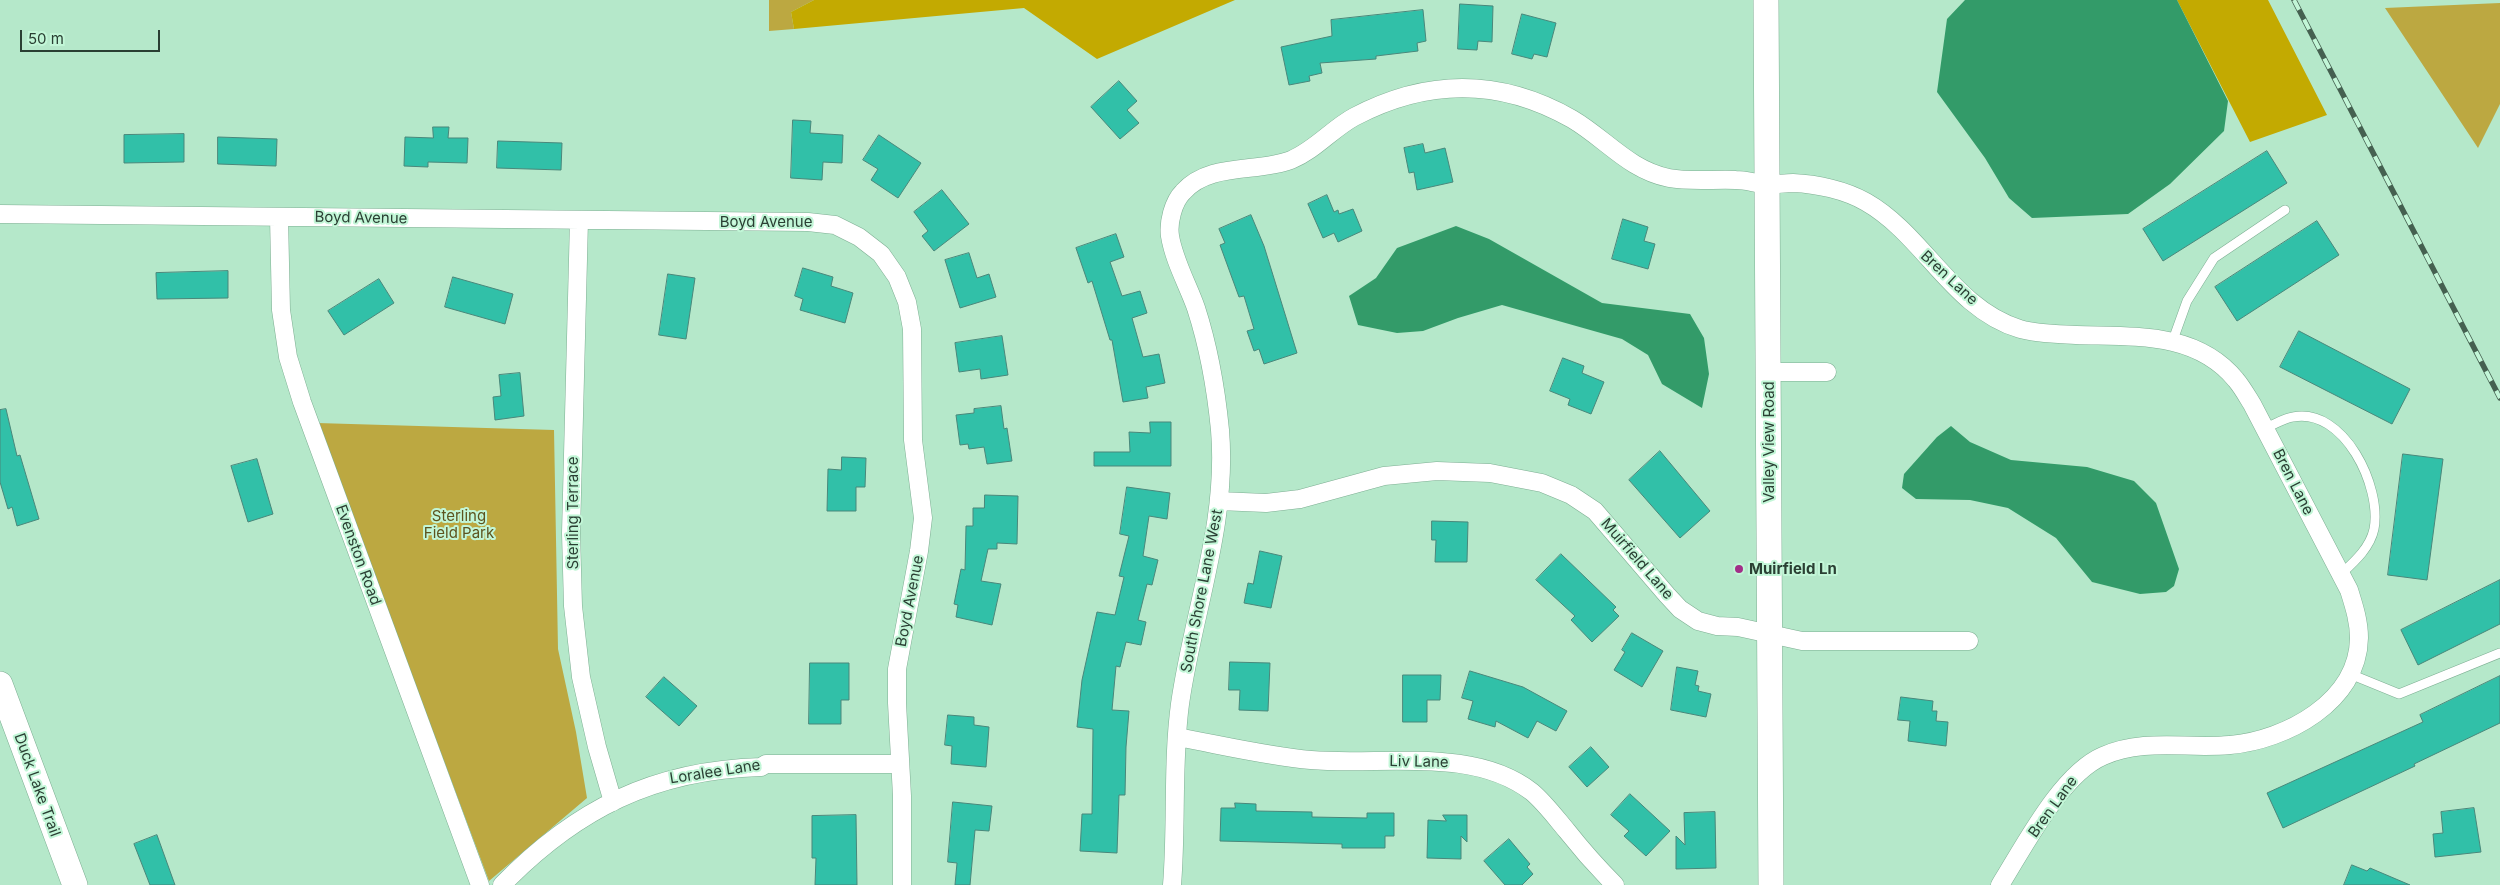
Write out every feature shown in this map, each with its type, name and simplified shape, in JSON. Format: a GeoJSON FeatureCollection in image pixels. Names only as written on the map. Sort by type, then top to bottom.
{"type":"FeatureCollection","features":[{"type":"Feature","properties":{"kind":"street","name":"Valley View Road"},"geometry":{"type":"LineString","coordinates":[[1766,0],[1772,885]]}},
{"type":"Feature","properties":{"kind":"street","name":"South Shore Lane West"},"geometry":{"type":"LineString","coordinates":[[1172,885],[1177,737],[1188,659],[1210,563],[1219,500],[1220,436],[1213,374],[1197,312],[1169,232],[1173,210],[1182,192],[1201,179],[1221,172],[1272,166],[1296,158],[1317,145],[1348,120],[1385,102],[1424,91],[1464,87],[1504,91],[1543,103],[1578,123],[1628,162],[1649,173],[1671,178],[1744,180],[1767,184]]}},
{"type":"Feature","properties":{"kind":"street","name":"Bren Lane"},"geometry":{"type":"LineString","coordinates":[[1767,184],[1796,183],[1838,190],[1866,202],[1891,221],[1964,295],[1989,314],[2018,328],[2050,334],[2173,340],[2210,357],[2235,378],[2265,428],[2341,574],[2357,614],[2359,639],[2350,674],[2326,706],[2283,731],[2257,741],[2231,745],[2156,744],[2127,747],[2101,756],[2076,773],[2058,795],[2000,885]]}},
{"type":"Feature","properties":{"kind":"street","name":"Boyd Avenue"},"geometry":{"type":"LineString","coordinates":[[0,214],[808,222],[835,225],[859,237],[881,254],[897,276],[907,302],[912,329],[913,440],[923,518],[920,551],[897,669],[904,863],[902,885]]}},
{"type":"Feature","properties":{"kind":"street","name":"Evenston Road"},"geometry":{"type":"LineString","coordinates":[[279,217],[278,264],[281,310],[288,357],[305,411],[480,885]]}},
{"type":"Feature","properties":{"kind":"street","name":"Sterling Terrace"},"geometry":{"type":"LineString","coordinates":[[579,220],[571,533],[573,606],[581,677],[597,747],[613,802]]}},
{"type":"Feature","properties":{"kind":"street"},"geometry":{"type":"LineString","coordinates":[[1769,372],[1827,372]]}},
{"type":"Feature","properties":{"kind":"street","name":"Muirfield Lane"},"geometry":{"type":"LineString","coordinates":[[1219,500],[1266,503],[1300,499],[1384,476],[1437,471],[1490,473],[1542,483],[1571,495],[1595,511],[1667,595],[1686,613],[1698,621],[1717,626],[1738,627],[1802,641],[1969,641]]}},
{"type":"Feature","properties":{"kind":"street","name":"Duck Lake Trail"},"geometry":{"type":"LineString","coordinates":[[0,684],[75,885]]}},
{"type":"Feature","properties":{"kind":"street","name":"Liv Lane"},"geometry":{"type":"LineString","coordinates":[[1177,737],[1277,756],[1311,760],[1344,762],[1450,762],[1480,766],[1507,777],[1532,792],[1594,864],[1615,885]]}},
{"type":"Feature","properties":{"kind":"street","name":"Loralee Lane"},"geometry":{"type":"LineString","coordinates":[[502,885],[522,864],[562,831],[613,802],[652,784],[724,768],[761,767],[766,764],[900,764]]}},
{"type":"Feature","properties":{"kind":"lane"},"geometry":{"type":"LineString","coordinates":[[2173,340],[2187,302],[2214,258],[2285,210]]}},
{"type":"Feature","properties":{"kind":"lane"},"geometry":{"type":"LineString","coordinates":[[2265,428],[2294,416],[2312,417],[2332,426],[2357,455],[2373,494],[2374,530],[2357,560],[2341,574]]}},
{"type":"Feature","properties":{"kind":"lane"},"geometry":{"type":"LineString","coordinates":[[2350,674],[2399,694],[2500,653]]}},
{"type":"Feature","properties":{"kind":"green space"},"geometry":{"type":"Polygon","coordinates":[[[769,0],[814,0],[791,12],[794,29],[769,31],[769,0]]]}},
{"type":"Feature","properties":{"kind":"green space"},"geometry":{"type":"Polygon","coordinates":[[[2500,3],[2500,104],[2478,148],[2385,8],[2500,3]]]}},
{"type":"Feature","properties":{"kind":"green space","name":"Sterling Field Park"},"geometry":{"type":"Polygon","coordinates":[[[317,423],[554,430],[558,649],[576,732],[587,798],[489,881],[317,423]]]}},
{"type":"Feature","properties":{"kind":"shaded area"},"geometry":{"type":"Polygon","coordinates":[[[814,0],[1235,0],[1097,59],[1024,8],[794,29],[791,12],[814,0]]]}},
{"type":"Feature","properties":{"kind":"shaded area"},"geometry":{"type":"Polygon","coordinates":[[[1965,0],[2177,0],[2228,101],[2224,131],[2170,184],[2128,214],[2032,218],[2009,198],[1985,158],[1937,92],[1947,19],[1965,0]]]}},
{"type":"Feature","properties":{"kind":"shaded area"},"geometry":{"type":"Polygon","coordinates":[[[2177,0],[2268,0],[2327,115],[2250,142],[2177,0]]]}},
{"type":"Feature","properties":{"kind":"shaded area"},"geometry":{"type":"Polygon","coordinates":[[[1456,226],[1489,239],[1602,303],[1690,314],[1704,338],[1709,374],[1702,408],[1662,384],[1648,355],[1622,339],[1502,305],[1423,331],[1397,333],[1358,325],[1349,296],[1376,278],[1397,248],[1456,226]]]}},
{"type":"Feature","properties":{"kind":"shaded area"},"geometry":{"type":"Polygon","coordinates":[[[1951,426],[1970,442],[2011,460],[2087,467],[2134,481],[2156,503],[2179,569],[2174,586],[2166,592],[2140,594],[2092,582],[2056,538],[2008,508],[1970,500],[1916,499],[1902,488],[1904,474],[1937,437],[1951,426]]]}},
{"type":"Feature","properties":{"kind":"building"},"geometry":{"type":"Polygon","coordinates":[[[1460,4],[1493,6],[1492,42],[1478,41],[1477,50],[1458,49],[1460,4]]]}},
{"type":"Feature","properties":{"kind":"building"},"geometry":{"type":"Polygon","coordinates":[[[1423,10],[1426,41],[1417,43],[1418,51],[1376,56],[1376,59],[1320,63],[1322,73],[1309,76],[1310,81],[1289,85],[1281,47],[1332,36],[1331,20],[1423,10]]]}},
{"type":"Feature","properties":{"kind":"building"},"geometry":{"type":"Polygon","coordinates":[[[1522,14],[1556,23],[1547,57],[1534,54],[1532,59],[1512,54],[1522,14]]]}},
{"type":"Feature","properties":{"kind":"building"},"geometry":{"type":"Polygon","coordinates":[[[1119,81],[1137,101],[1127,110],[1139,123],[1120,139],[1091,107],[1119,81]]]}},
{"type":"Feature","properties":{"kind":"building"},"geometry":{"type":"Polygon","coordinates":[[[793,120],[811,121],[810,133],[843,135],[842,163],[823,162],[822,180],[791,178],[793,120]]]}},
{"type":"Feature","properties":{"kind":"building"},"geometry":{"type":"Polygon","coordinates":[[[433,127],[449,127],[448,138],[468,138],[467,163],[428,162],[428,167],[404,166],[405,137],[433,138],[433,127]]]}},
{"type":"Feature","properties":{"kind":"building"},"geometry":{"type":"Polygon","coordinates":[[[184,134],[184,162],[124,163],[124,135],[184,134]]]}},
{"type":"Feature","properties":{"kind":"building"},"geometry":{"type":"Polygon","coordinates":[[[879,135],[921,163],[898,198],[871,180],[878,169],[863,160],[879,135]]]}},
{"type":"Feature","properties":{"kind":"building"},"geometry":{"type":"Polygon","coordinates":[[[218,137],[277,139],[276,166],[218,164],[218,137]]]}},
{"type":"Feature","properties":{"kind":"building"},"geometry":{"type":"Polygon","coordinates":[[[498,141],[562,143],[561,170],[497,168],[498,141]]]}},
{"type":"Feature","properties":{"kind":"building"},"geometry":{"type":"Polygon","coordinates":[[[1423,144],[1425,153],[1445,148],[1453,182],[1417,190],[1414,172],[1409,173],[1404,148],[1423,144]]]}},
{"type":"Feature","properties":{"kind":"building"},"geometry":{"type":"Polygon","coordinates":[[[2267,151],[2287,183],[2163,261],[2143,229],[2267,151]]]}},
{"type":"Feature","properties":{"kind":"building"},"geometry":{"type":"Polygon","coordinates":[[[942,190],[969,224],[934,251],[922,236],[928,231],[914,212],[942,190]]]}},
{"type":"Feature","properties":{"kind":"building"},"geometry":{"type":"Polygon","coordinates":[[[1327,195],[1334,212],[1338,210],[1339,214],[1353,209],[1362,231],[1338,242],[1334,233],[1323,238],[1308,204],[1327,195]]]}},
{"type":"Feature","properties":{"kind":"building"},"geometry":{"type":"Polygon","coordinates":[[[1251,215],[1264,246],[1297,353],[1264,364],[1259,349],[1254,351],[1247,331],[1254,329],[1244,296],[1239,297],[1220,245],[1225,243],[1219,229],[1251,215]]]}},
{"type":"Feature","properties":{"kind":"building"},"geometry":{"type":"Polygon","coordinates":[[[1623,219],[1648,227],[1644,241],[1655,244],[1648,269],[1612,259],[1623,219]]]}},
{"type":"Feature","properties":{"kind":"building"},"geometry":{"type":"Polygon","coordinates":[[[2317,221],[2339,255],[2237,321],[2215,287],[2317,221]]]}},
{"type":"Feature","properties":{"kind":"building"},"geometry":{"type":"Polygon","coordinates":[[[1116,234],[1124,257],[1110,262],[1122,296],[1140,291],[1147,313],[1132,318],[1143,357],[1159,354],[1165,383],[1146,387],[1148,398],[1123,402],[1112,340],[1110,340],[1092,281],[1088,283],[1076,248],[1116,234]]]}},
{"type":"Feature","properties":{"kind":"building"},"geometry":{"type":"Polygon","coordinates":[[[969,253],[977,278],[989,274],[996,297],[960,308],[945,260],[969,253]]]}},
{"type":"Feature","properties":{"kind":"building"},"geometry":{"type":"Polygon","coordinates":[[[803,268],[833,277],[831,286],[853,293],[845,323],[800,310],[803,299],[795,296],[803,268]]]}},
{"type":"Feature","properties":{"kind":"building"},"geometry":{"type":"Polygon","coordinates":[[[228,271],[228,298],[157,299],[156,273],[228,271]]]}},
{"type":"Feature","properties":{"kind":"building"},"geometry":{"type":"Polygon","coordinates":[[[668,274],[695,278],[686,339],[659,335],[668,274]]]}},
{"type":"Feature","properties":{"kind":"building"},"geometry":{"type":"Polygon","coordinates":[[[453,277],[513,294],[505,324],[445,307],[453,277]]]}},
{"type":"Feature","properties":{"kind":"building"},"geometry":{"type":"Polygon","coordinates":[[[379,279],[394,303],[344,335],[328,311],[379,279]]]}},
{"type":"Feature","properties":{"kind":"building"},"geometry":{"type":"Polygon","coordinates":[[[2299,331],[2410,389],[2392,424],[2280,367],[2299,331]]]}},
{"type":"Feature","properties":{"kind":"building"},"geometry":{"type":"Polygon","coordinates":[[[1002,336],[1008,375],[981,379],[980,369],[959,372],[955,343],[1002,336]]]}},
{"type":"Feature","properties":{"kind":"building"},"geometry":{"type":"Polygon","coordinates":[[[1563,358],[1584,366],[1582,373],[1604,382],[1591,414],[1568,405],[1570,399],[1550,391],[1563,358]]]}},
{"type":"Feature","properties":{"kind":"building"},"geometry":{"type":"Polygon","coordinates":[[[520,373],[524,416],[495,420],[493,397],[501,396],[499,375],[520,373]]]}},
{"type":"Feature","properties":{"kind":"building"},"geometry":{"type":"Polygon","coordinates":[[[1001,406],[1004,429],[1007,428],[1012,461],[987,464],[984,447],[969,449],[968,444],[960,445],[956,415],[974,413],[974,409],[1001,406]]]}},
{"type":"Feature","properties":{"kind":"building"},"geometry":{"type":"Polygon","coordinates":[[[6,409],[17,456],[20,455],[39,519],[17,526],[12,507],[8,509],[0,482],[0,410],[6,409]]]}},
{"type":"Feature","properties":{"kind":"building"},"geometry":{"type":"Polygon","coordinates":[[[1150,422],[1171,422],[1171,466],[1094,466],[1094,452],[1130,452],[1129,432],[1150,433],[1150,422]]]}},
{"type":"Feature","properties":{"kind":"building"},"geometry":{"type":"Polygon","coordinates":[[[1660,451],[1710,511],[1680,538],[1629,480],[1660,451]]]}},
{"type":"Feature","properties":{"kind":"building"},"geometry":{"type":"Polygon","coordinates":[[[2403,454],[2443,459],[2427,580],[2388,575],[2403,454]]]}},
{"type":"Feature","properties":{"kind":"building"},"geometry":{"type":"Polygon","coordinates":[[[842,457],[866,458],[865,487],[856,487],[856,511],[827,511],[828,469],[841,470],[842,457]]]}},
{"type":"Feature","properties":{"kind":"building"},"geometry":{"type":"Polygon","coordinates":[[[257,459],[273,514],[248,522],[231,466],[257,459]]]}},
{"type":"Feature","properties":{"kind":"building"},"geometry":{"type":"Polygon","coordinates":[[[1127,487],[1170,493],[1167,519],[1149,516],[1143,556],[1158,560],[1152,585],[1147,584],[1138,620],[1146,622],[1141,645],[1126,642],[1120,667],[1116,666],[1112,710],[1129,711],[1125,795],[1119,795],[1117,853],[1080,851],[1082,814],[1092,814],[1093,729],[1077,727],[1082,680],[1097,612],[1115,615],[1124,577],[1119,576],[1129,536],[1120,534],[1127,487]]]}},
{"type":"Feature","properties":{"kind":"building"},"geometry":{"type":"Polygon","coordinates":[[[985,495],[1018,496],[1017,544],[997,543],[997,549],[988,549],[981,581],[1001,584],[992,625],[956,617],[958,605],[954,604],[961,569],[965,570],[966,526],[973,526],[973,508],[984,508],[985,495]]]}},
{"type":"Feature","properties":{"kind":"building"},"geometry":{"type":"Polygon","coordinates":[[[1432,521],[1468,522],[1467,562],[1435,562],[1436,540],[1432,540],[1432,521]]]}},
{"type":"Feature","properties":{"kind":"building"},"geometry":{"type":"Polygon","coordinates":[[[1260,551],[1282,556],[1271,608],[1244,603],[1248,583],[1253,584],[1260,551]]]}},
{"type":"Feature","properties":{"kind":"building"},"geometry":{"type":"Polygon","coordinates":[[[1561,554],[1616,607],[1613,610],[1619,616],[1592,642],[1571,620],[1575,616],[1536,580],[1561,554]]]}},
{"type":"Feature","properties":{"kind":"building"},"geometry":{"type":"Polygon","coordinates":[[[2500,580],[2500,624],[2418,665],[2401,630],[2500,580]]]}},
{"type":"Feature","properties":{"kind":"building"},"geometry":{"type":"Polygon","coordinates":[[[1632,633],[1663,651],[1642,687],[1614,670],[1625,652],[1622,650],[1632,633]]]}},
{"type":"Feature","properties":{"kind":"building"},"geometry":{"type":"Polygon","coordinates":[[[1230,662],[1270,663],[1268,711],[1239,710],[1240,690],[1229,690],[1230,662]]]}},
{"type":"Feature","properties":{"kind":"building"},"geometry":{"type":"Polygon","coordinates":[[[810,663],[849,663],[849,700],[841,700],[841,724],[809,724],[810,663]]]}},
{"type":"Feature","properties":{"kind":"building"},"geometry":{"type":"Polygon","coordinates":[[[1677,667],[1698,671],[1695,685],[1699,686],[1698,691],[1711,694],[1706,717],[1671,710],[1677,667]]]}},
{"type":"Feature","properties":{"kind":"building"},"geometry":{"type":"Polygon","coordinates":[[[1470,671],[1523,687],[1567,711],[1556,731],[1537,721],[1528,738],[1496,721],[1495,727],[1468,719],[1473,701],[1462,698],[1470,671]]]}},
{"type":"Feature","properties":{"kind":"building"},"geometry":{"type":"Polygon","coordinates":[[[1403,675],[1441,675],[1440,700],[1427,700],[1427,722],[1403,722],[1403,675]]]}},
{"type":"Feature","properties":{"kind":"building"},"geometry":{"type":"Polygon","coordinates":[[[2500,676],[2500,723],[2414,764],[2415,766],[2283,828],[2267,793],[2423,722],[2420,715],[2500,676]]]}},
{"type":"Feature","properties":{"kind":"building"},"geometry":{"type":"Polygon","coordinates":[[[664,677],[697,706],[679,726],[646,697],[664,677]]]}},
{"type":"Feature","properties":{"kind":"building"},"geometry":{"type":"Polygon","coordinates":[[[1901,697],[1933,701],[1932,711],[1937,711],[1936,721],[1948,722],[1946,746],[1908,741],[1910,721],[1898,720],[1901,697]]]}},
{"type":"Feature","properties":{"kind":"building"},"geometry":{"type":"Polygon","coordinates":[[[948,715],[974,717],[974,725],[989,727],[986,767],[951,764],[952,746],[945,745],[948,715]]]}},
{"type":"Feature","properties":{"kind":"building"},"geometry":{"type":"Polygon","coordinates":[[[1591,747],[1609,767],[1587,787],[1569,767],[1591,747]]]}},
{"type":"Feature","properties":{"kind":"building"},"geometry":{"type":"Polygon","coordinates":[[[1630,794],[1670,831],[1646,856],[1624,836],[1629,831],[1611,815],[1630,794]]]}},
{"type":"Feature","properties":{"kind":"building"},"geometry":{"type":"Polygon","coordinates":[[[953,802],[992,806],[989,831],[975,830],[970,885],[955,885],[957,863],[948,862],[953,802]]]}},
{"type":"Feature","properties":{"kind":"building"},"geometry":{"type":"Polygon","coordinates":[[[1235,803],[1256,804],[1256,811],[1312,812],[1312,817],[1367,818],[1367,813],[1394,813],[1394,836],[1385,836],[1385,848],[1342,848],[1342,844],[1220,841],[1221,808],[1235,808],[1235,803]]]}},
{"type":"Feature","properties":{"kind":"building"},"geometry":{"type":"Polygon","coordinates":[[[2474,808],[2481,852],[2435,857],[2433,834],[2443,833],[2441,812],[2474,808]]]}},
{"type":"Feature","properties":{"kind":"building"},"geometry":{"type":"Polygon","coordinates":[[[1715,812],[1716,868],[1676,869],[1676,836],[1685,845],[1684,813],[1715,812]]]}},
{"type":"Feature","properties":{"kind":"building"},"geometry":{"type":"Polygon","coordinates":[[[856,815],[857,885],[815,885],[816,858],[812,858],[812,816],[856,815]]]}},
{"type":"Feature","properties":{"kind":"building"},"geometry":{"type":"Polygon","coordinates":[[[1443,815],[1467,815],[1467,842],[1461,836],[1461,859],[1427,858],[1428,820],[1446,821],[1443,815]]]}},
{"type":"Feature","properties":{"kind":"building"},"geometry":{"type":"Polygon","coordinates":[[[157,835],[175,885],[150,885],[134,844],[157,835]]]}},
{"type":"Feature","properties":{"kind":"building"},"geometry":{"type":"Polygon","coordinates":[[[1509,839],[1530,864],[1527,867],[1533,874],[1522,885],[1505,885],[1484,861],[1509,839]]]}},
{"type":"Feature","properties":{"kind":"building"},"geometry":{"type":"Polygon","coordinates":[[[2352,865],[2367,871],[2370,868],[2410,885],[2344,885],[2352,865]]]}},
{"type":"Feature","properties":{"kind":"railway"},"geometry":{"type":"LineString","coordinates":[[2294,0],[2500,398]]}},
{"type":"Feature","properties":{"kind":"place","name":"Muirfield Ln"},"geometry":{"type":"Point","coordinates":[1739,569]}}]}
